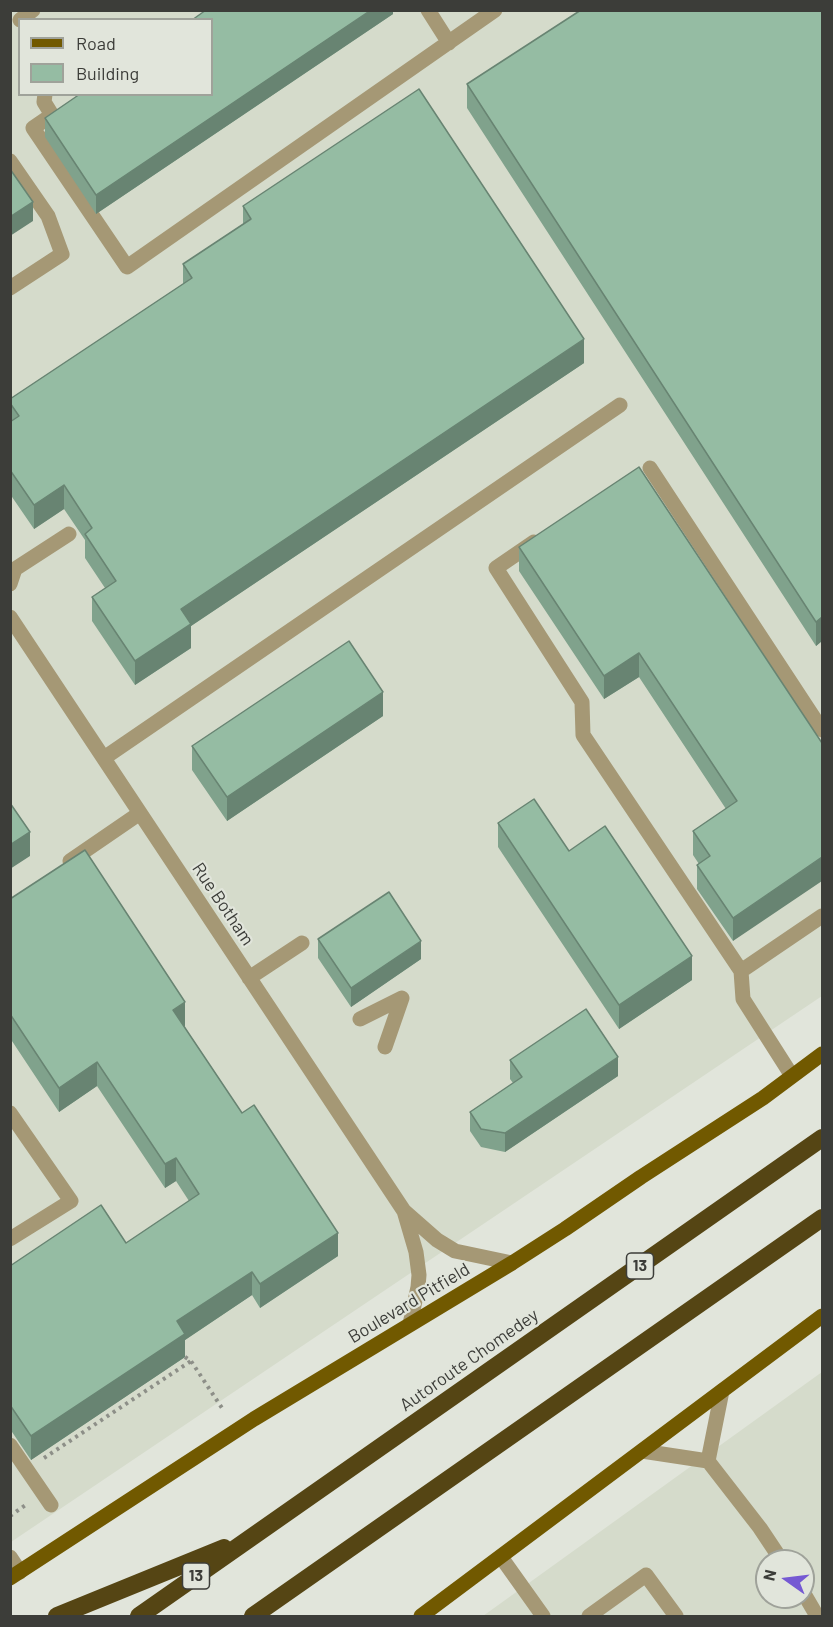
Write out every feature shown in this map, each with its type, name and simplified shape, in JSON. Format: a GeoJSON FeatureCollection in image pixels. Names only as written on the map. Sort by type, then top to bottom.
{"type":"FeatureCollection","features":[{"type":"Feature","properties":{"kind":"highway","name":"Autoroute Chomedey"},"geometry":{"type":"LineString","coordinates":[[139,1617],[822,1138]]}},
{"type":"Feature","properties":{"kind":"highway"},"geometry":{"type":"LineString","coordinates":[[253,1617],[822,1218]]}},
{"type":"Feature","properties":{"kind":"highway"},"geometry":{"type":"LineString","coordinates":[[57,1617],[253,1536]]}},
{"type":"Feature","properties":{"kind":"main road","name":"Boulevard Pitfield"},"geometry":{"type":"LineString","coordinates":[[15,1575],[215,1443],[512,1263],[753,1104],[822,1054]]}},
{"type":"Feature","properties":{"kind":"main road"},"geometry":{"type":"LineString","coordinates":[[421,1617],[822,1316]]}},
{"type":"Feature","properties":{"kind":"street"},"geometry":{"type":"LineString","coordinates":[[428,10],[449,43]]}},
{"type":"Feature","properties":{"kind":"street"},"geometry":{"type":"LineString","coordinates":[[45,96],[44,102],[52,115],[33,128],[127,267],[495,10]]}},
{"type":"Feature","properties":{"kind":"street"},"geometry":{"type":"LineString","coordinates":[[10,161],[48,216],[62,254],[10,288]]}},
{"type":"Feature","properties":{"kind":"street"},"geometry":{"type":"LineString","coordinates":[[104,759],[620,405]]}},
{"type":"Feature","properties":{"kind":"street"},"geometry":{"type":"LineString","coordinates":[[650,468],[822,730]]}},
{"type":"Feature","properties":{"kind":"street"},"geometry":{"type":"LineString","coordinates":[[10,584],[15,568],[69,534]]}},
{"type":"Feature","properties":{"kind":"street"},"geometry":{"type":"LineString","coordinates":[[542,537],[496,568],[582,702],[583,735],[741,971],[743,999],[792,1076]]}},
{"type":"Feature","properties":{"kind":"street","name":"Rue Botham"},"geometry":{"type":"LineString","coordinates":[[10,617],[404,1211],[437,1240],[455,1251],[512,1263]]}},
{"type":"Feature","properties":{"kind":"street"},"geometry":{"type":"LineString","coordinates":[[57,870],[140,813]]}},
{"type":"Feature","properties":{"kind":"street"},"geometry":{"type":"LineString","coordinates":[[741,971],[822,916]]}},
{"type":"Feature","properties":{"kind":"street"},"geometry":{"type":"LineString","coordinates":[[249,978],[302,943]]}},
{"type":"Feature","properties":{"kind":"street"},"geometry":{"type":"LineString","coordinates":[[360,1019],[402,998],[385,1047]]}},
{"type":"Feature","properties":{"kind":"street"},"geometry":{"type":"LineString","coordinates":[[10,1113],[71,1202],[10,1239]]}},
{"type":"Feature","properties":{"kind":"street","name":"Rue Botham"},"geometry":{"type":"LineString","coordinates":[[404,1211],[416,1252],[419,1275],[410,1324]]}},
{"type":"Feature","properties":{"kind":"street"},"geometry":{"type":"LineString","coordinates":[[708,1461],[722,1391]]}},
{"type":"Feature","properties":{"kind":"street"},"geometry":{"type":"LineString","coordinates":[[10,1445],[51,1504]]}},
{"type":"Feature","properties":{"kind":"street"},"geometry":{"type":"LineString","coordinates":[[642,1451],[708,1461],[774,1549]]}},
{"type":"Feature","properties":{"kind":"street"},"geometry":{"type":"LineString","coordinates":[[10,1557],[15,1575]]}},
{"type":"Feature","properties":{"kind":"street"},"geometry":{"type":"LineString","coordinates":[[501,1557],[543,1617]]}},
{"type":"Feature","properties":{"kind":"street"},"geometry":{"type":"LineString","coordinates":[[589,1617],[646,1575],[676,1617]]}},
{"type":"Feature","properties":{"kind":"path"},"geometry":{"type":"LineString","coordinates":[[185,1358],[191,1361],[224,1411]]}},
{"type":"Feature","properties":{"kind":"path"},"geometry":{"type":"LineString","coordinates":[[42,1460],[191,1361]]}},
{"type":"Feature","properties":{"kind":"shaded area"},"geometry":{"type":"Polygon","coordinates":[[[11,11],[822,11],[822,996],[11,1542],[11,11]]]}},
{"type":"Feature","properties":{"kind":"shaded area"},"geometry":{"type":"Polygon","coordinates":[[[822,1372],[822,1616],[483,1616],[822,1372]]]}},
{"type":"Feature","properties":{"kind":"building"},"geometry":{"type":"Polygon","coordinates":[[[206,10],[371,10],[96,195],[45,118],[77,96],[213,96],[213,18],[195,18],[206,10]]]}},
{"type":"Feature","properties":{"kind":"building"},"geometry":{"type":"Polygon","coordinates":[[[581,10],[822,10],[822,617],[816,622],[467,84],[581,10]]]}},
{"type":"Feature","properties":{"kind":"building"},"geometry":{"type":"Polygon","coordinates":[[[419,89],[584,339],[181,609],[191,624],[135,661],[92,597],[116,581],[85,534],[92,528],[64,485],[34,505],[10,470],[10,422],[19,416],[10,403],[10,399],[192,278],[183,264],[251,219],[243,206],[419,89]]]}},
{"type":"Feature","properties":{"kind":"building"},"geometry":{"type":"Polygon","coordinates":[[[10,169],[33,202],[10,217],[10,169]]]}},
{"type":"Feature","properties":{"kind":"building"},"geometry":{"type":"Polygon","coordinates":[[[639,467],[822,743],[822,857],[733,918],[697,865],[710,856],[693,831],[737,801],[639,653],[604,676],[519,547],[639,467]]]}},
{"type":"Feature","properties":{"kind":"building"},"geometry":{"type":"Polygon","coordinates":[[[349,641],[383,692],[227,797],[192,746],[349,641]]]}},
{"type":"Feature","properties":{"kind":"building"},"geometry":{"type":"Polygon","coordinates":[[[534,799],[569,851],[605,826],[692,956],[619,1005],[498,823],[534,799]]]}},
{"type":"Feature","properties":{"kind":"building"},"geometry":{"type":"Polygon","coordinates":[[[10,803],[30,832],[10,845],[10,803]]]}},
{"type":"Feature","properties":{"kind":"building"},"geometry":{"type":"Polygon","coordinates":[[[85,850],[185,1002],[173,1010],[242,1113],[254,1105],[338,1233],[260,1284],[252,1272],[177,1321],[185,1334],[31,1436],[10,1405],[10,1266],[101,1205],[126,1243],[199,1194],[176,1158],[165,1164],[97,1062],[59,1088],[10,1014],[10,899],[85,850]]]}},
{"type":"Feature","properties":{"kind":"building"},"geometry":{"type":"Polygon","coordinates":[[[389,892],[421,941],[351,988],[318,939],[389,892]]]}},
{"type":"Feature","properties":{"kind":"building"},"geometry":{"type":"Polygon","coordinates":[[[586,1009],[618,1057],[505,1133],[481,1129],[470,1112],[522,1077],[510,1060],[586,1009]]]}}]}
